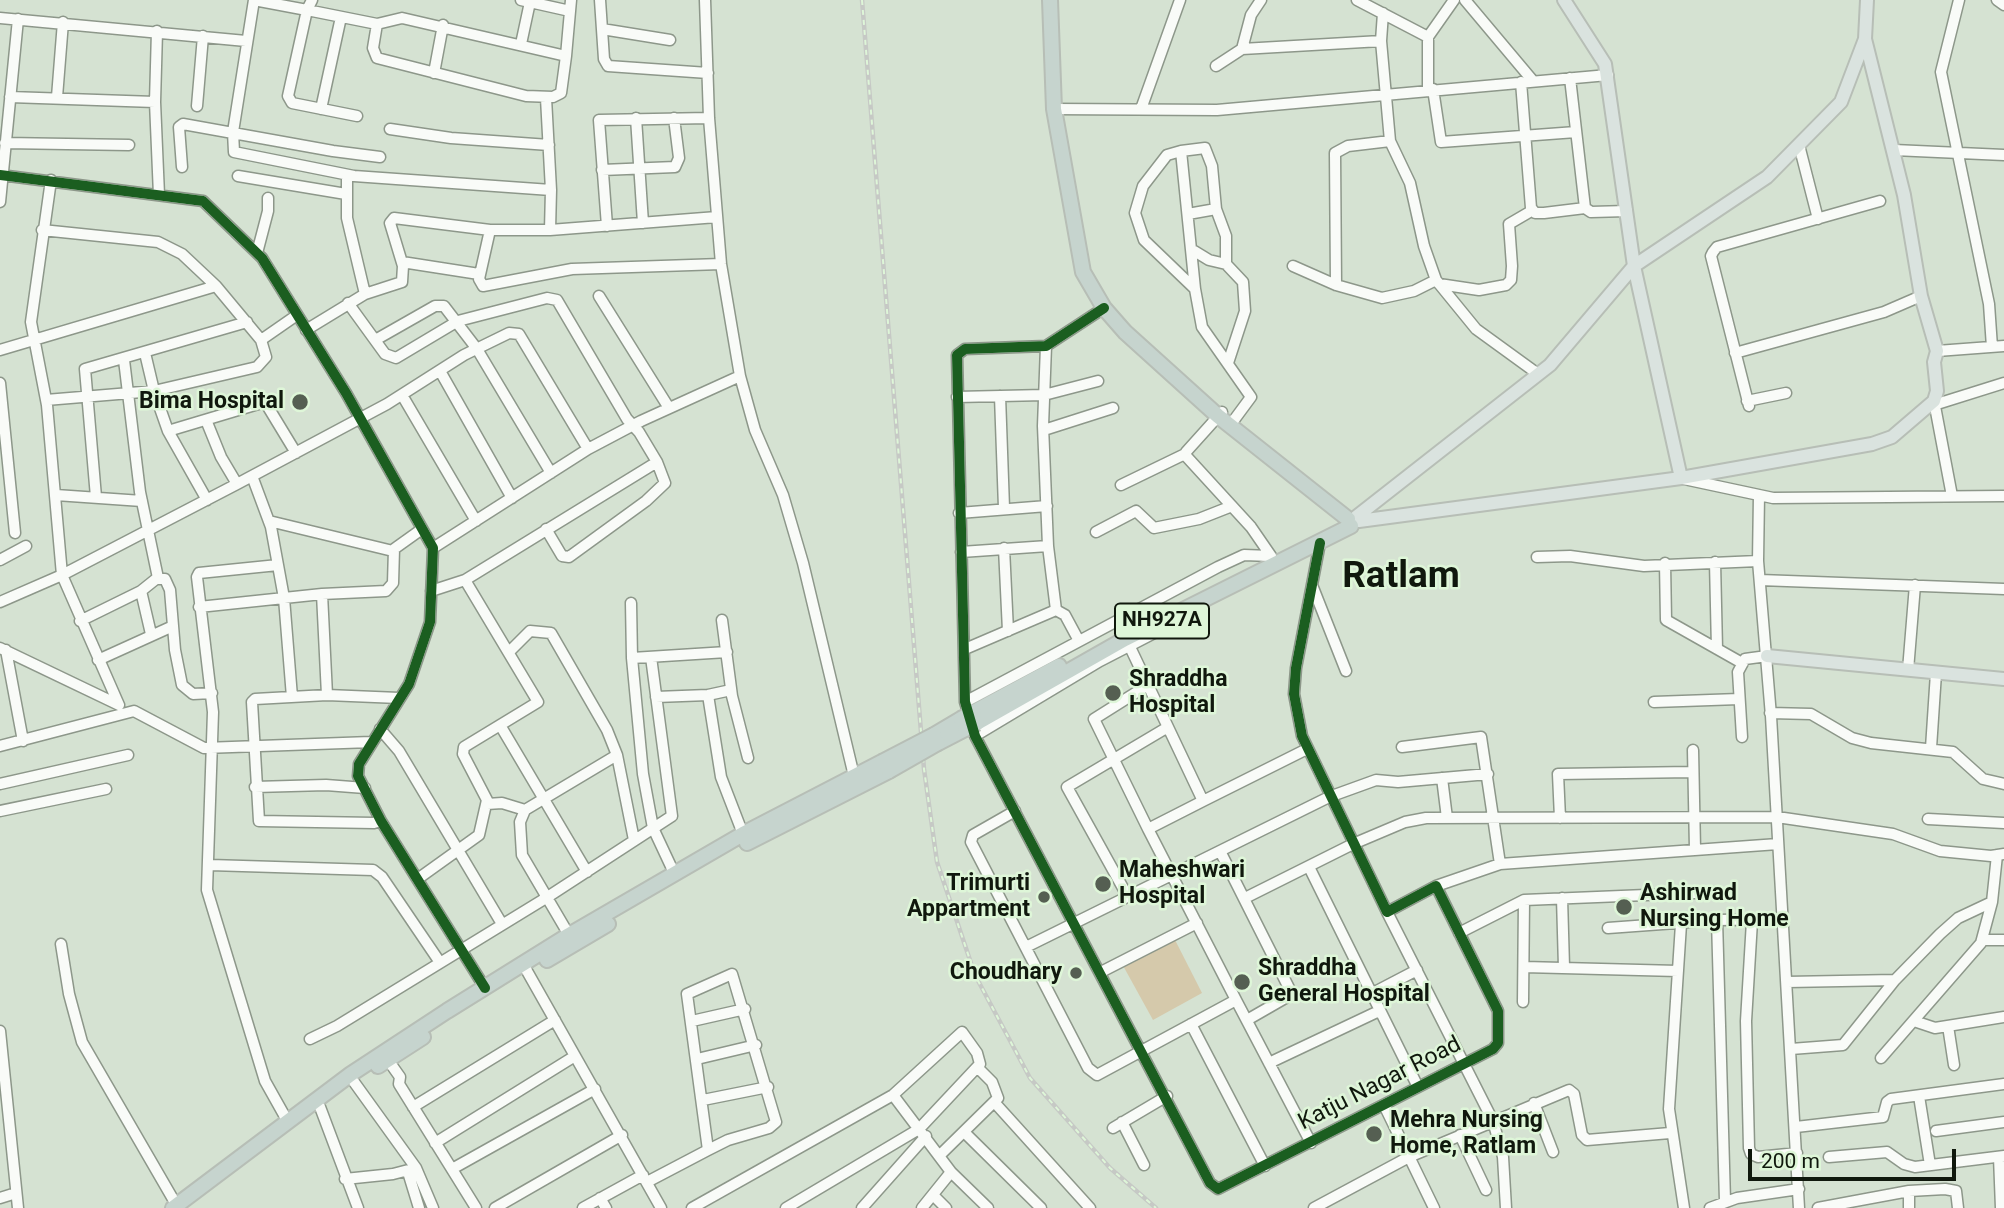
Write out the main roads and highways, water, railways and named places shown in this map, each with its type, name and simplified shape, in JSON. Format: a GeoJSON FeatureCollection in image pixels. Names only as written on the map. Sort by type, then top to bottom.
{"type":"FeatureCollection","features":[{"type":"Feature","properties":{"kind":"highway"},"geometry":{"type":"LineString","coordinates":[[1050,0],[1057,109],[1083,272],[1104,308],[1125,332],[1352,520]]}},
{"type":"Feature","properties":{"kind":"highway"},"geometry":{"type":"LineString","coordinates":[[1057,0],[1057,109],[1088,263],[1108,305],[1129,329],[1225,416]]}},
{"type":"Feature","properties":{"kind":"highway","name":"NH927A"},"geometry":{"type":"LineString","coordinates":[[1272,561],[1320,542],[1352,520]]}},
{"type":"Feature","properties":{"kind":"highway","name":"NH927A"},"geometry":{"type":"LineString","coordinates":[[180,1207],[318,1105],[387,1049],[485,988],[970,720],[1352,520]]}},
{"type":"Feature","properties":{"kind":"highway","name":"NH927A"},"geometry":{"type":"LineString","coordinates":[[180,1207],[288,1122],[355,1082],[525,968],[569,935],[743,834],[854,776],[886,766]]}},
{"type":"Feature","properties":{"kind":"main road"},"geometry":{"type":"LineString","coordinates":[[1564,0],[1605,64],[1608,75],[1634,266],[1681,478]]}},
{"type":"Feature","properties":{"kind":"main road"},"geometry":{"type":"LineString","coordinates":[[1352,520],[1681,478],[1872,444],[1892,436],[1935,402],[1937,391],[1934,362],[1937,351],[1921,296],[1894,150],[1865,39],[1867,0]]}},
{"type":"Feature","properties":{"kind":"main road"},"geometry":{"type":"LineString","coordinates":[[1352,520],[1550,365],[1634,266],[1767,177],[1841,102],[1865,39]]}},
{"type":"Feature","properties":{"kind":"main road"},"geometry":{"type":"LineString","coordinates":[[1767,656],[2004,680]]}},
{"type":"Feature","properties":{"kind":"railway"},"geometry":{"type":"LineString","coordinates":[[862,0],[924,769],[937,862],[975,975],[1030,1078],[1110,1168],[1156,1208]]}},
{"type":"Feature","properties":{"kind":"place","name":"Bima Hospital"},"geometry":{"type":"Point","coordinates":[300,402]}},
{"type":"Feature","properties":{"kind":"place","name":"Shraddha Hospital"},"geometry":{"type":"Point","coordinates":[1113,693]}},
{"type":"Feature","properties":{"kind":"place","name":"Maheshwari Hospital"},"geometry":{"type":"Point","coordinates":[1103,884]}},
{"type":"Feature","properties":{"kind":"place","name":"Trimurti Appartment"},"geometry":{"type":"Point","coordinates":[1044,897]}},
{"type":"Feature","properties":{"kind":"place","name":"Ashirwad Nursing Home"},"geometry":{"type":"Point","coordinates":[1624,907]}},
{"type":"Feature","properties":{"kind":"place","name":"Choudhary"},"geometry":{"type":"Point","coordinates":[1076,973]}},
{"type":"Feature","properties":{"kind":"place","name":"Shraddha General Hospital"},"geometry":{"type":"Point","coordinates":[1242,982]}},
{"type":"Feature","properties":{"kind":"place","name":"Mehra Nursing Home, Ratlam"},"geometry":{"type":"Point","coordinates":[1374,1134]}},
{"type":"Feature","properties":{"kind":"district","name":"Ratlam"},"geometry":{"type":"Point","coordinates":[1401,578]}}]}
